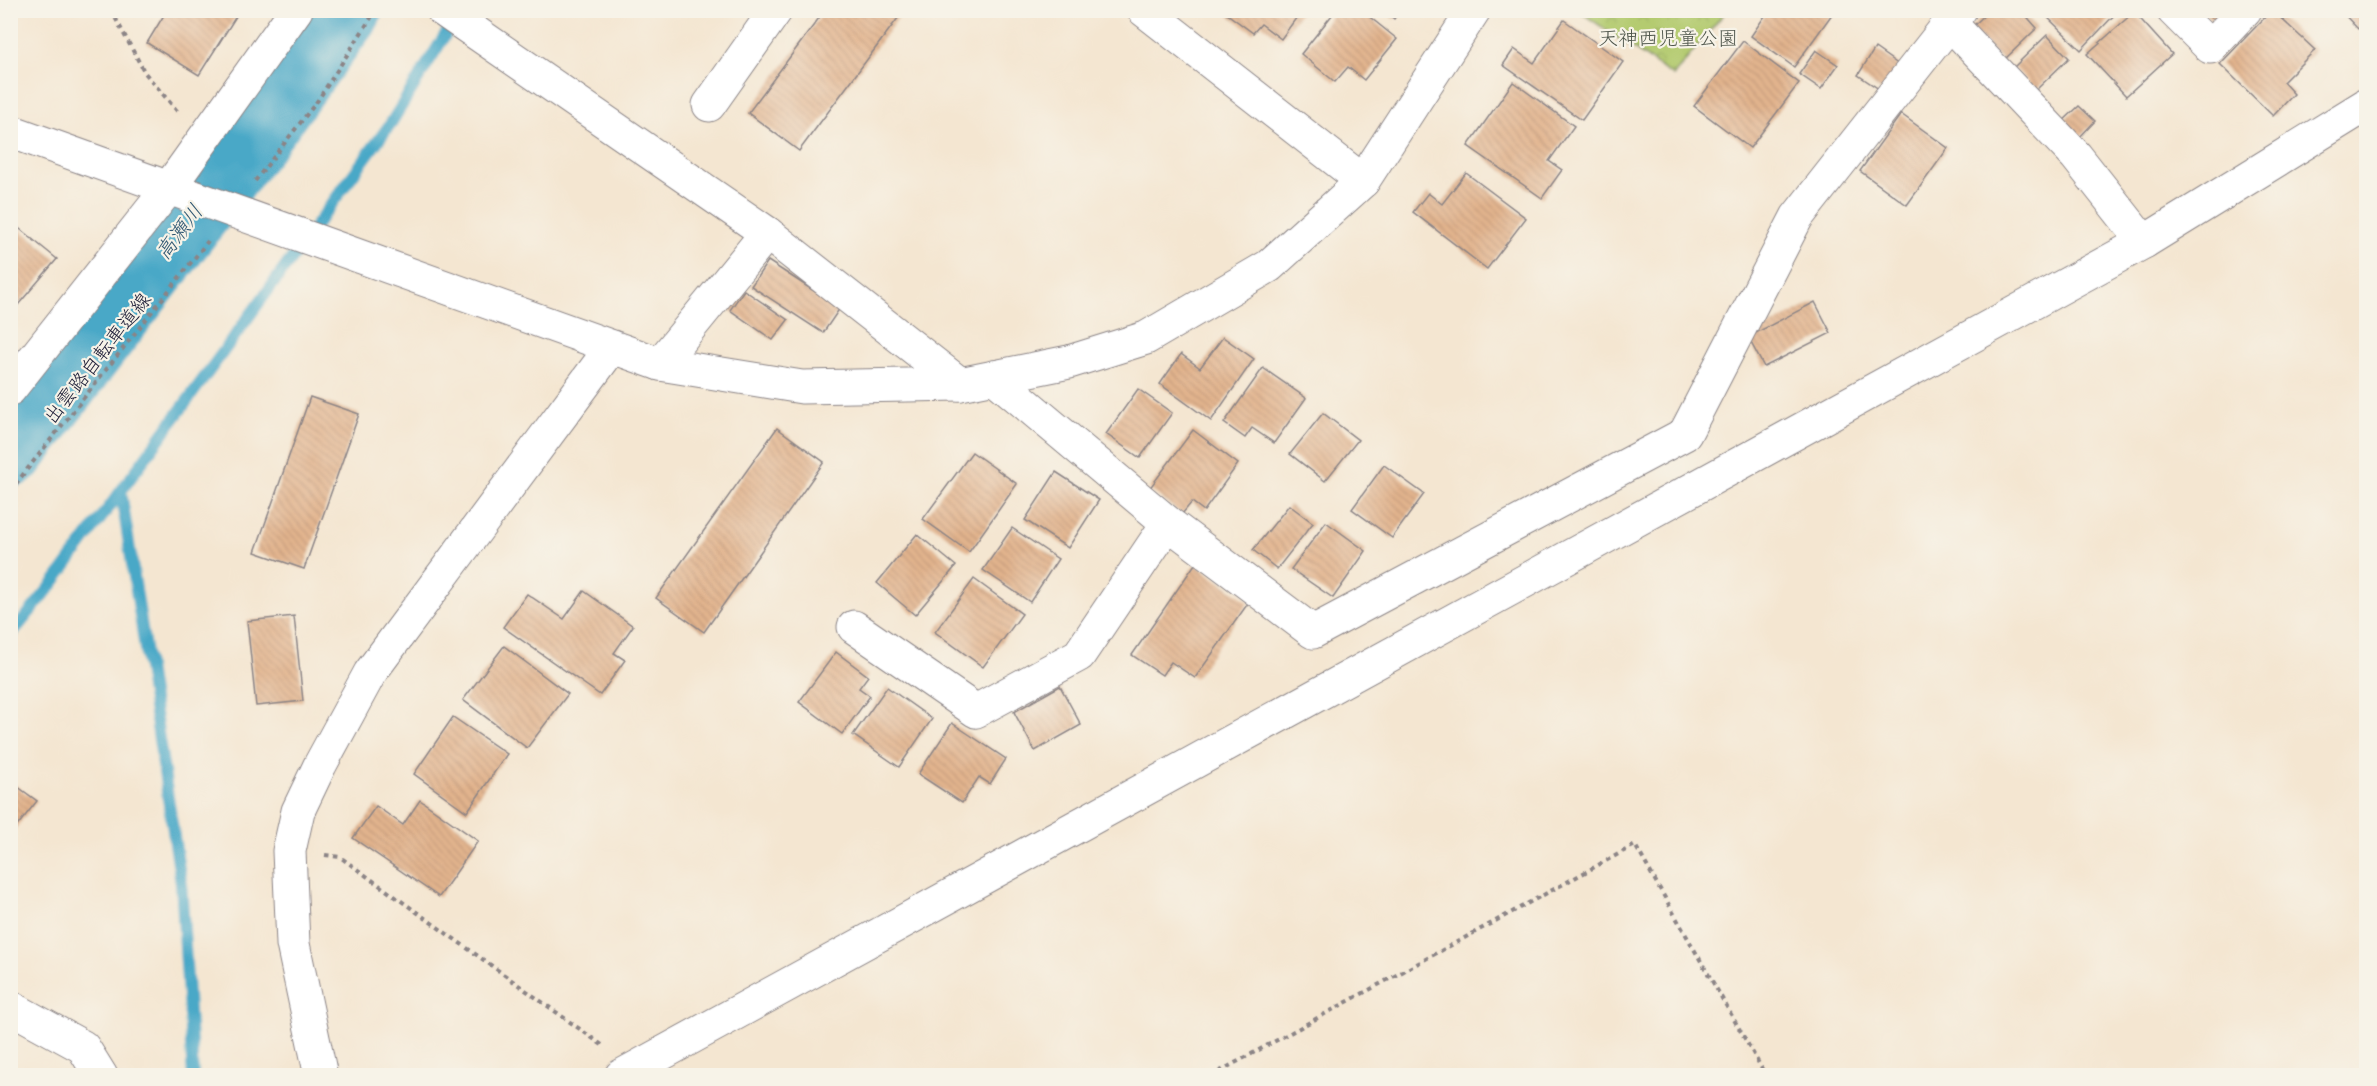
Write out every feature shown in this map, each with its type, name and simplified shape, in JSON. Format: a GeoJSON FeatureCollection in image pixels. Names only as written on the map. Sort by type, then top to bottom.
{"type":"FeatureCollection","features":[{"type":"Feature","properties":{"kind":"street"},"geometry":{"type":"LineString","coordinates":[[10,389],[168,189],[296,10]]}},
{"type":"Feature","properties":{"kind":"street"},"geometry":{"type":"LineString","coordinates":[[443,10],[767,233],[960,384]]}},
{"type":"Feature","properties":{"kind":"street"},"geometry":{"type":"LineString","coordinates":[[709,105],[776,10]]}},
{"type":"Feature","properties":{"kind":"street"},"geometry":{"type":"LineString","coordinates":[[1144,10],[1363,182]]}},
{"type":"Feature","properties":{"kind":"street"},"geometry":{"type":"LineString","coordinates":[[10,131],[660,364],[802,387],[960,384],[1069,363],[1146,338],[1269,266],[1363,182],[1474,10]]}},
{"type":"Feature","properties":{"kind":"street"},"geometry":{"type":"LineString","coordinates":[[2173,10],[2210,47],[2245,10]]}},
{"type":"Feature","properties":{"kind":"street"},"geometry":{"type":"LineString","coordinates":[[994,377],[1168,523],[1313,632],[1685,434],[1797,217],[1955,17],[2076,156],[2144,242]]}},
{"type":"Feature","properties":{"kind":"street"},"geometry":{"type":"LineString","coordinates":[[621,1075],[2144,242],[2367,105]]}},
{"type":"Feature","properties":{"kind":"street"},"geometry":{"type":"LineString","coordinates":[[660,364],[767,233]]}},
{"type":"Feature","properties":{"kind":"street"},"geometry":{"type":"LineString","coordinates":[[321,1076],[293,944],[289,851],[298,811],[370,673],[612,348]]}},
{"type":"Feature","properties":{"kind":"street"},"geometry":{"type":"LineString","coordinates":[[854,627],[976,711],[1078,655],[1168,523]]}},
{"type":"Feature","properties":{"kind":"street"},"geometry":{"type":"LineString","coordinates":[[10,1007],[83,1047],[101,1076]]}},
{"type":"Feature","properties":{"kind":"path"},"geometry":{"type":"LineString","coordinates":[[111,10],[145,73],[202,140]]}},
{"type":"Feature","properties":{"kind":"path","name":"出雲路自転車道線"},"geometry":{"type":"LineString","coordinates":[[10,491],[318,100],[376,10]]}},
{"type":"Feature","properties":{"kind":"path"},"geometry":{"type":"LineString","coordinates":[[1211,1076],[1635,845],[1766,1076]]}},
{"type":"Feature","properties":{"kind":"path"},"geometry":{"type":"LineString","coordinates":[[289,851],[340,857],[603,1046],[621,1075]]}},
{"type":"Feature","properties":{"kind":"green space","name":"天神西児童公園"},"geometry":{"type":"Polygon","coordinates":[[[1579,11],[1726,11],[1673,76],[1579,11]]]}},
{"type":"Feature","properties":{"kind":"building"},"geometry":{"type":"Polygon","coordinates":[[[167,10],[240,10],[199,75],[147,43],[167,10]]]}},
{"type":"Feature","properties":{"kind":"building"},"geometry":{"type":"Polygon","coordinates":[[[825,10],[904,10],[799,151],[748,113],[825,10]]]}},
{"type":"Feature","properties":{"kind":"building"},"geometry":{"type":"Polygon","coordinates":[[[1228,10],[1302,10],[1281,39],[1261,24],[1253,33],[1226,13],[1228,10]]]}},
{"type":"Feature","properties":{"kind":"building"},"geometry":{"type":"Polygon","coordinates":[[[1336,10],[1361,10],[1397,39],[1364,80],[1348,67],[1335,82],[1301,54],[1336,10]]]}},
{"type":"Feature","properties":{"kind":"building"},"geometry":{"type":"Polygon","coordinates":[[[1383,10],[1400,10],[1394,19],[1383,10]]]}},
{"type":"Feature","properties":{"kind":"building"},"geometry":{"type":"Polygon","coordinates":[[[1769,10],[1835,10],[1794,67],[1751,36],[1769,10]]]}},
{"type":"Feature","properties":{"kind":"building"},"geometry":{"type":"Polygon","coordinates":[[[1990,10],[2021,10],[2037,28],[2003,61],[1971,28],[1990,10]]]}},
{"type":"Feature","properties":{"kind":"building"},"geometry":{"type":"Polygon","coordinates":[[[2040,10],[2119,10],[2081,50],[2040,10]]]}},
{"type":"Feature","properties":{"kind":"building"},"geometry":{"type":"Polygon","coordinates":[[[2204,10],[2224,10],[2213,20],[2204,10]]]}},
{"type":"Feature","properties":{"kind":"building"},"geometry":{"type":"Polygon","coordinates":[[[2272,10],[2315,50],[2283,82],[2294,94],[2273,116],[2220,64],[2272,10]]]}},
{"type":"Feature","properties":{"kind":"building"},"geometry":{"type":"Polygon","coordinates":[[[2340,10],[2366,10],[2366,21],[2358,29],[2340,10]]]}},
{"type":"Feature","properties":{"kind":"building"},"geometry":{"type":"Polygon","coordinates":[[[2134,12],[2172,54],[2126,96],[2087,54],[2134,12]]]}},
{"type":"Feature","properties":{"kind":"building"},"geometry":{"type":"Polygon","coordinates":[[[1564,20],[1623,62],[1582,120],[1503,65],[1514,49],[1534,63],[1564,20]]]}},
{"type":"Feature","properties":{"kind":"building"},"geometry":{"type":"Polygon","coordinates":[[[2047,35],[2069,58],[2036,90],[2014,67],[2047,35]]]}},
{"type":"Feature","properties":{"kind":"building"},"geometry":{"type":"Polygon","coordinates":[[[1743,41],[1799,83],[1750,148],[1694,106],[1743,41]]]}},
{"type":"Feature","properties":{"kind":"building"},"geometry":{"type":"Polygon","coordinates":[[[1875,48],[1899,65],[1882,91],[1858,75],[1875,48]]]}},
{"type":"Feature","properties":{"kind":"building"},"geometry":{"type":"Polygon","coordinates":[[[1816,50],[1838,65],[1821,89],[1799,74],[1816,50]]]}},
{"type":"Feature","properties":{"kind":"building"},"geometry":{"type":"Polygon","coordinates":[[[1513,82],[1574,126],[1549,161],[1562,170],[1542,198],[1468,146],[1513,82]]]}},
{"type":"Feature","properties":{"kind":"building"},"geometry":{"type":"Polygon","coordinates":[[[2079,106],[2095,121],[2078,139],[2061,123],[2079,106]]]}},
{"type":"Feature","properties":{"kind":"building"},"geometry":{"type":"Polygon","coordinates":[[[1901,114],[1948,148],[1907,205],[1860,171],[1901,114]]]}},
{"type":"Feature","properties":{"kind":"building"},"geometry":{"type":"Polygon","coordinates":[[[1466,173],[1526,218],[1487,269],[1413,212],[1428,193],[1442,204],[1466,173]]]}},
{"type":"Feature","properties":{"kind":"building"},"geometry":{"type":"Polygon","coordinates":[[[10,221],[57,259],[12,312],[10,310],[10,221]]]}},
{"type":"Feature","properties":{"kind":"building"},"geometry":{"type":"Polygon","coordinates":[[[768,261],[840,308],[823,333],[751,286],[768,261]]]}},
{"type":"Feature","properties":{"kind":"building"},"geometry":{"type":"Polygon","coordinates":[[[744,290],[788,320],[773,340],[730,310],[744,290]]]}},
{"type":"Feature","properties":{"kind":"building"},"geometry":{"type":"Polygon","coordinates":[[[1815,302],[1831,333],[1764,367],[1748,337],[1815,302]]]}},
{"type":"Feature","properties":{"kind":"building"},"geometry":{"type":"Polygon","coordinates":[[[1223,337],[1254,359],[1211,421],[1160,384],[1181,354],[1200,368],[1223,337]]]}},
{"type":"Feature","properties":{"kind":"building"},"geometry":{"type":"Polygon","coordinates":[[[1263,368],[1306,398],[1274,443],[1252,428],[1245,438],[1224,423],[1263,368]]]}},
{"type":"Feature","properties":{"kind":"building"},"geometry":{"type":"Polygon","coordinates":[[[1138,389],[1172,413],[1140,458],[1106,434],[1138,389]]]}},
{"type":"Feature","properties":{"kind":"building"},"geometry":{"type":"Polygon","coordinates":[[[310,397],[359,414],[304,569],[255,552],[310,397]]]}},
{"type":"Feature","properties":{"kind":"building"},"geometry":{"type":"Polygon","coordinates":[[[1323,413],[1358,440],[1325,481],[1290,454],[1323,413]]]}},
{"type":"Feature","properties":{"kind":"building"},"geometry":{"type":"Polygon","coordinates":[[[777,428],[824,462],[704,632],[656,598],[777,428]]]}},
{"type":"Feature","properties":{"kind":"building"},"geometry":{"type":"Polygon","coordinates":[[[1193,430],[1238,464],[1204,511],[1192,502],[1182,514],[1149,489],[1193,430]]]}},
{"type":"Feature","properties":{"kind":"building"},"geometry":{"type":"Polygon","coordinates":[[[972,452],[1017,484],[969,552],[923,519],[972,452]]]}},
{"type":"Feature","properties":{"kind":"building"},"geometry":{"type":"Polygon","coordinates":[[[1384,465],[1424,494],[1392,538],[1352,509],[1384,465]]]}},
{"type":"Feature","properties":{"kind":"building"},"geometry":{"type":"Polygon","coordinates":[[[1056,472],[1099,500],[1068,548],[1025,520],[1056,472]]]}},
{"type":"Feature","properties":{"kind":"building"},"geometry":{"type":"Polygon","coordinates":[[[1289,505],[1313,523],[1277,569],[1253,550],[1289,505]]]}},
{"type":"Feature","properties":{"kind":"building"},"geometry":{"type":"Polygon","coordinates":[[[1326,522],[1366,551],[1333,598],[1291,569],[1326,522]]]}},
{"type":"Feature","properties":{"kind":"building"},"geometry":{"type":"Polygon","coordinates":[[[1012,528],[1058,559],[1030,602],[983,570],[1012,528]]]}},
{"type":"Feature","properties":{"kind":"building"},"geometry":{"type":"Polygon","coordinates":[[[917,534],[956,566],[915,615],[877,583],[917,534]]]}},
{"type":"Feature","properties":{"kind":"building"},"geometry":{"type":"Polygon","coordinates":[[[1195,564],[1249,602],[1195,678],[1171,662],[1162,675],[1132,655],[1195,564]]]}},
{"type":"Feature","properties":{"kind":"building"},"geometry":{"type":"Polygon","coordinates":[[[974,579],[1022,614],[983,667],[935,632],[974,579]]]}},
{"type":"Feature","properties":{"kind":"building"},"geometry":{"type":"Polygon","coordinates":[[[584,591],[633,626],[614,653],[625,660],[600,695],[503,627],[527,594],[564,619],[584,591]]]}},
{"type":"Feature","properties":{"kind":"building"},"geometry":{"type":"Polygon","coordinates":[[[294,616],[303,701],[256,706],[247,621],[294,616]]]}},
{"type":"Feature","properties":{"kind":"building"},"geometry":{"type":"Polygon","coordinates":[[[504,646],[568,694],[527,748],[463,700],[504,646]]]}},
{"type":"Feature","properties":{"kind":"building"},"geometry":{"type":"Polygon","coordinates":[[[836,652],[868,676],[859,688],[870,696],[842,734],[799,702],[836,652]]]}},
{"type":"Feature","properties":{"kind":"building"},"geometry":{"type":"Polygon","coordinates":[[[1060,686],[1081,725],[1035,751],[1014,712],[1060,686]]]}},
{"type":"Feature","properties":{"kind":"building"},"geometry":{"type":"Polygon","coordinates":[[[887,687],[932,719],[899,767],[853,735],[887,687]]]}},
{"type":"Feature","properties":{"kind":"building"},"geometry":{"type":"Polygon","coordinates":[[[453,717],[507,754],[467,812],[414,774],[453,717]]]}},
{"type":"Feature","properties":{"kind":"building"},"geometry":{"type":"Polygon","coordinates":[[[952,723],[1006,759],[990,784],[979,777],[962,803],[918,774],[952,723]]]}},
{"type":"Feature","properties":{"kind":"building"},"geometry":{"type":"Polygon","coordinates":[[[10,781],[37,801],[10,835],[10,781]]]}},
{"type":"Feature","properties":{"kind":"building"},"geometry":{"type":"Polygon","coordinates":[[[420,800],[478,841],[439,897],[353,838],[376,806],[403,825],[420,800]]]}},
{"type":"Feature","properties":{"kind":"waterway","name":"高瀬川"},"geometry":{"type":"LineString","coordinates":[[10,453],[253,138],[347,10]]}},
{"type":"Feature","properties":{"kind":"waterway"},"geometry":{"type":"LineString","coordinates":[[10,636],[52,585],[391,123],[455,19]]}},
{"type":"Feature","properties":{"kind":"waterway"},"geometry":{"type":"LineString","coordinates":[[121,492],[181,882],[193,1076]]}}]}
